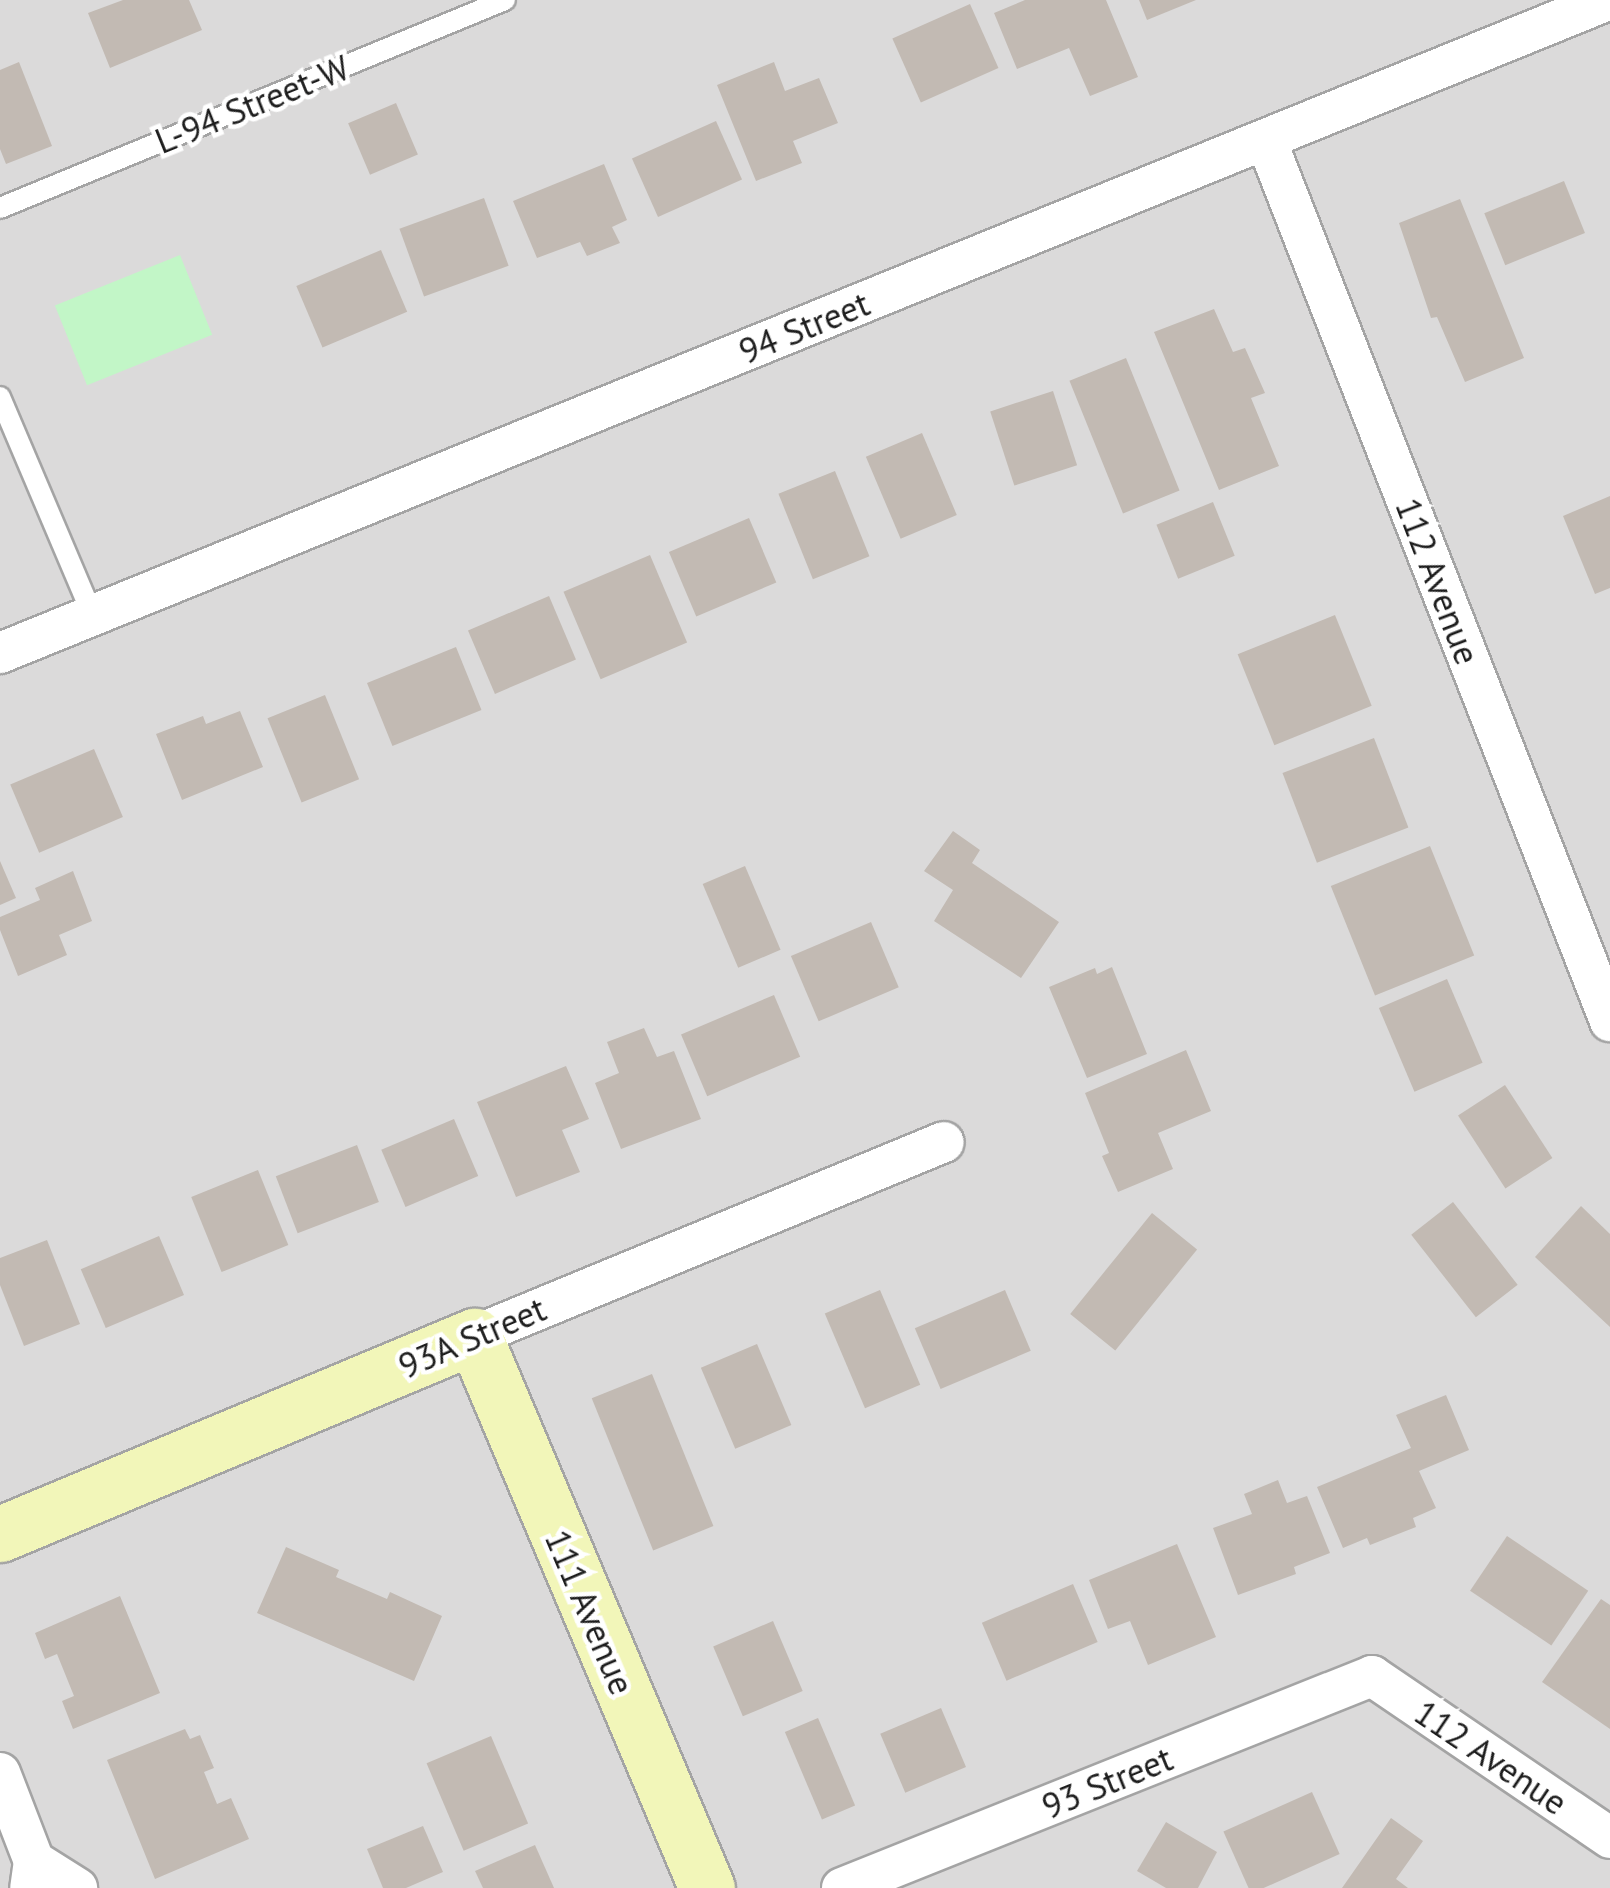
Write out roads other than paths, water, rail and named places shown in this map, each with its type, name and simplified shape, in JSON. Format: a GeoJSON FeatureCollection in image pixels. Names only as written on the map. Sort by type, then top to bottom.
{"type":"FeatureCollection","features":[{"type":"Feature","properties":{"kind":"street","name":"94 Street"},"geometry":{"type":"LineString","coordinates":[[0,653],[1266,140],[1590,3]]}},
{"type":"Feature","properties":{"kind":"street","name":"112 Avenue"},"geometry":{"type":"LineString","coordinates":[[1266,140],[1610,1021]]}},
{"type":"Feature","properties":{"kind":"street","name":"93A Street"},"geometry":{"type":"LineString","coordinates":[[0,1534],[944,1142]]}},
{"type":"Feature","properties":{"kind":"street","name":"111 Avenue"},"geometry":{"type":"LineString","coordinates":[[474,1336],[707,1888]]}},
{"type":"Feature","properties":{"kind":"street","name":"112 Avenue"},"geometry":{"type":"LineString","coordinates":[[1372,1676],[1610,1838]]}},
{"type":"Feature","properties":{"kind":"street","name":"93 Street"},"geometry":{"type":"LineString","coordinates":[[842,1888],[1372,1676]]}},
{"type":"Feature","properties":{"kind":"street"},"geometry":{"type":"LineString","coordinates":[[0,1773],[32,1874],[76,1888]]}},
{"type":"Feature","properties":{"kind":"lane","name":"L-94 Street-W"},"geometry":{"type":"LineString","coordinates":[[0,208],[505,0]]}},
{"type":"Feature","properties":{"kind":"lane"},"geometry":{"type":"LineString","coordinates":[[0,397],[92,616]]}}]}
